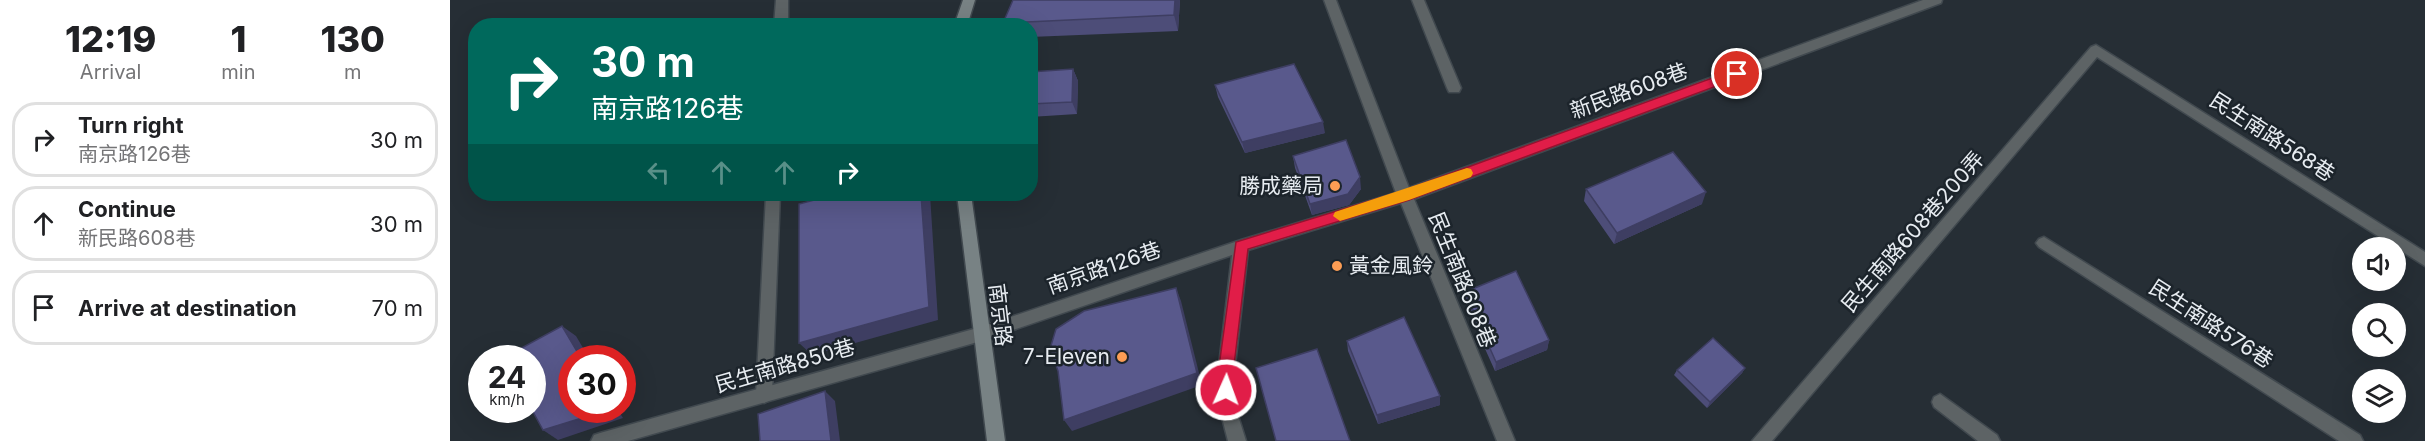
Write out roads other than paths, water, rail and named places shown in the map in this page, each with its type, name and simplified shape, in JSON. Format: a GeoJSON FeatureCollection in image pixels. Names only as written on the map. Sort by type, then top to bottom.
{"type":"FeatureCollection","features":[{"type":"Feature","properties":{"kind":"street"},"geometry":{"type":"LineString","coordinates":[[781,18],[782,0]]}},
{"type":"Feature","properties":{"kind":"street"},"geometry":{"type":"LineString","coordinates":[[963,18],[969,0]]}},
{"type":"Feature","properties":{"kind":"street","name":"民生南路608巷"},"geometry":{"type":"LineString","coordinates":[[1329,0],[1405,196],[1506,441]]}},
{"type":"Feature","properties":{"kind":"street"},"geometry":{"type":"LineString","coordinates":[[1418,0],[1454,88]]}},
{"type":"Feature","properties":{"kind":"street","name":"新民路608巷"},"geometry":{"type":"LineString","coordinates":[[1405,196],[1936,0]]}},
{"type":"Feature","properties":{"kind":"street","name":"民生南路568巷"},"geometry":{"type":"LineString","coordinates":[[2096,50],[2425,260]]}},
{"type":"Feature","properties":{"kind":"street","name":"民生南路608巷200弄"},"geometry":{"type":"LineString","coordinates":[[1761,441],[2096,50]]}},
{"type":"Feature","properties":{"kind":"street","name":"南京路126巷"},"geometry":{"type":"LineString","coordinates":[[981,334],[1241,246],[1405,196]]}},
{"type":"Feature","properties":{"kind":"street"},"geometry":{"type":"LineString","coordinates":[[764,395],[773,201]]}},
{"type":"Feature","properties":{"kind":"street","name":"南京路"},"geometry":{"type":"LineString","coordinates":[[965,201],[996,441]]}},
{"type":"Feature","properties":{"kind":"street","name":"民生南路576巷"},"geometry":{"type":"LineString","coordinates":[[2044,243],[2354,441]]}},
{"type":"Feature","properties":{"kind":"street"},"geometry":{"type":"LineString","coordinates":[[1237,441],[1227,406],[1226,374],[1241,246]]}},
{"type":"Feature","properties":{"kind":"street","name":"民生南路850巷"},"geometry":{"type":"LineString","coordinates":[[600,441],[981,334]]}},
{"type":"Feature","properties":{"kind":"street"},"geometry":{"type":"LineString","coordinates":[[1940,402],[1991,441]]}},
{"type":"Feature","properties":{"kind":"place","name":"勝成藥局"},"geometry":{"type":"Point","coordinates":[1335,186]}},
{"type":"Feature","properties":{"kind":"place","name":"黃金風鈴"},"geometry":{"type":"Point","coordinates":[1337,266]}},
{"type":"Feature","properties":{"kind":"place","name":"7-Eleven"},"geometry":{"type":"Point","coordinates":[1122,357]}}]}
